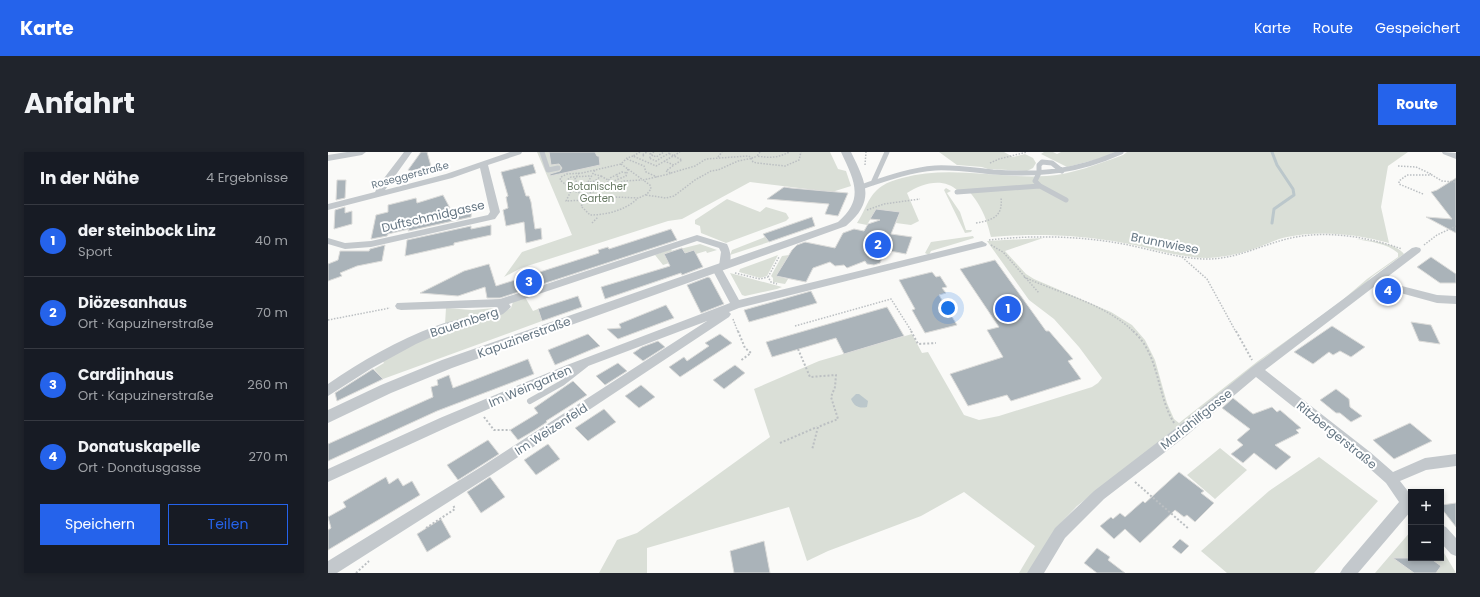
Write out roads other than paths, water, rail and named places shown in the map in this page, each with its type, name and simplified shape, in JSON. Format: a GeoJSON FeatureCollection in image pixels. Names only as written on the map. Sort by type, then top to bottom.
{"type":"FeatureCollection","features":[{"type":"Feature","properties":{"kind":"street"},"geometry":{"type":"LineString","coordinates":[[328,158],[362,152]]}},
{"type":"Feature","properties":{"kind":"street"},"geometry":{"type":"LineString","coordinates":[[379,194],[381,188],[408,152]]}},
{"type":"Feature","properties":{"kind":"street","name":"Roseggerstraße"},"geometry":{"type":"LineString","coordinates":[[328,207],[449,176],[518,152]]}},
{"type":"Feature","properties":{"kind":"street"},"geometry":{"type":"LineString","coordinates":[[846,152],[861,188]]}},
{"type":"Feature","properties":{"kind":"street"},"geometry":{"type":"LineString","coordinates":[[1446,152],[1456,156]]}},
{"type":"Feature","properties":{"kind":"street","name":"Duftschmidgasse"},"geometry":{"type":"LineString","coordinates":[[328,242],[345,246],[371,244],[492,217],[495,212],[484,165]]}},
{"type":"Feature","properties":{"kind":"street","name":"Kapuzinerstraße"},"geometry":{"type":"LineString","coordinates":[[328,417],[386,389],[447,364],[723,269],[842,224],[856,209],[861,197],[861,188]]}},
{"type":"Feature","properties":{"kind":"street"},"geometry":{"type":"LineString","coordinates":[[501,303],[697,238],[723,246],[726,252],[723,269],[733,308],[982,244]]}},
{"type":"Feature","properties":{"kind":"street","name":"Mariahilfgasse"},"geometry":{"type":"LineString","coordinates":[[1036,573],[1060,533],[1099,495],[1181,432],[1256,370],[1414,252]]}},
{"type":"Feature","properties":{"kind":"street"},"geometry":{"type":"LineString","coordinates":[[1374,282],[1437,299],[1456,300]]}},
{"type":"Feature","properties":{"kind":"street","name":"Bauernberg"},"geometry":{"type":"LineString","coordinates":[[328,391],[355,373],[424,335],[458,322],[496,312],[505,307],[504,304],[501,303],[401,306]]}},
{"type":"Feature","properties":{"kind":"street","name":"Im Weingarten"},"geometry":{"type":"LineString","coordinates":[[328,476],[477,408],[591,360],[733,308]]}},
{"type":"Feature","properties":{"kind":"street","name":"Im Weizenfeld"},"geometry":{"type":"LineString","coordinates":[[328,570],[661,358],[733,308]]}},
{"type":"Feature","properties":{"kind":"street","name":"Ritzbergerstraße"},"geometry":{"type":"LineString","coordinates":[[1256,370],[1365,456],[1391,479],[1399,492],[1408,502]]}},
{"type":"Feature","properties":{"kind":"street"},"geometry":{"type":"LineString","coordinates":[[1391,479],[1425,464],[1456,460]]}},
{"type":"Feature","properties":{"kind":"street"},"geometry":{"type":"LineString","coordinates":[[1348,573],[1408,506]]}},
{"type":"Feature","properties":{"kind":"street"},"geometry":{"type":"LineString","coordinates":[[1444,535],[1456,549]]}},
{"type":"Feature","properties":{"kind":"lane"},"geometry":{"type":"LineString","coordinates":[[542,152],[548,170],[558,168]]}},
{"type":"Feature","properties":{"kind":"lane"},"geometry":{"type":"LineString","coordinates":[[873,183],[887,152]]}},
{"type":"Feature","properties":{"kind":"lane"},"geometry":{"type":"LineString","coordinates":[[861,188],[893,176],[919,170],[948,168],[1039,173],[1062,171],[1098,162],[1121,152]]}},
{"type":"Feature","properties":{"kind":"lane"},"geometry":{"type":"LineString","coordinates":[[1062,171],[1055,164],[1046,162],[1039,164],[1039,173],[1035,181],[1040,186],[1066,200]]}},
{"type":"Feature","properties":{"kind":"lane"},"geometry":{"type":"LineString","coordinates":[[957,192],[1040,186]]}},
{"type":"Feature","properties":{"kind":"lane"},"geometry":{"type":"LineString","coordinates":[[530,401],[562,383],[591,360]]}},
{"type":"Feature","properties":{"kind":"waterway"},"geometry":{"type":"LineString","coordinates":[[1272,152],[1277,165],[1293,189],[1294,195],[1274,209],[1272,223]]}},
{"type":"Feature","properties":{"kind":"place","name":"Diözesanhaus"},"geometry":{"type":"Point","coordinates":[878,245]}},
{"type":"Feature","properties":{"kind":"place","name":"Cardijnhaus"},"geometry":{"type":"Point","coordinates":[529,282]}},
{"type":"Feature","properties":{"kind":"place","name":"Donatuskapelle"},"geometry":{"type":"Point","coordinates":[1388,291]}},
{"type":"Feature","properties":{"kind":"place","name":"der steinbock Linz"},"geometry":{"type":"Point","coordinates":[1008,309]}},
{"type":"Feature","properties":{"kind":"park label","name":"Botanischer Garten"},"geometry":{"type":"Point","coordinates":[597,192]}}]}
